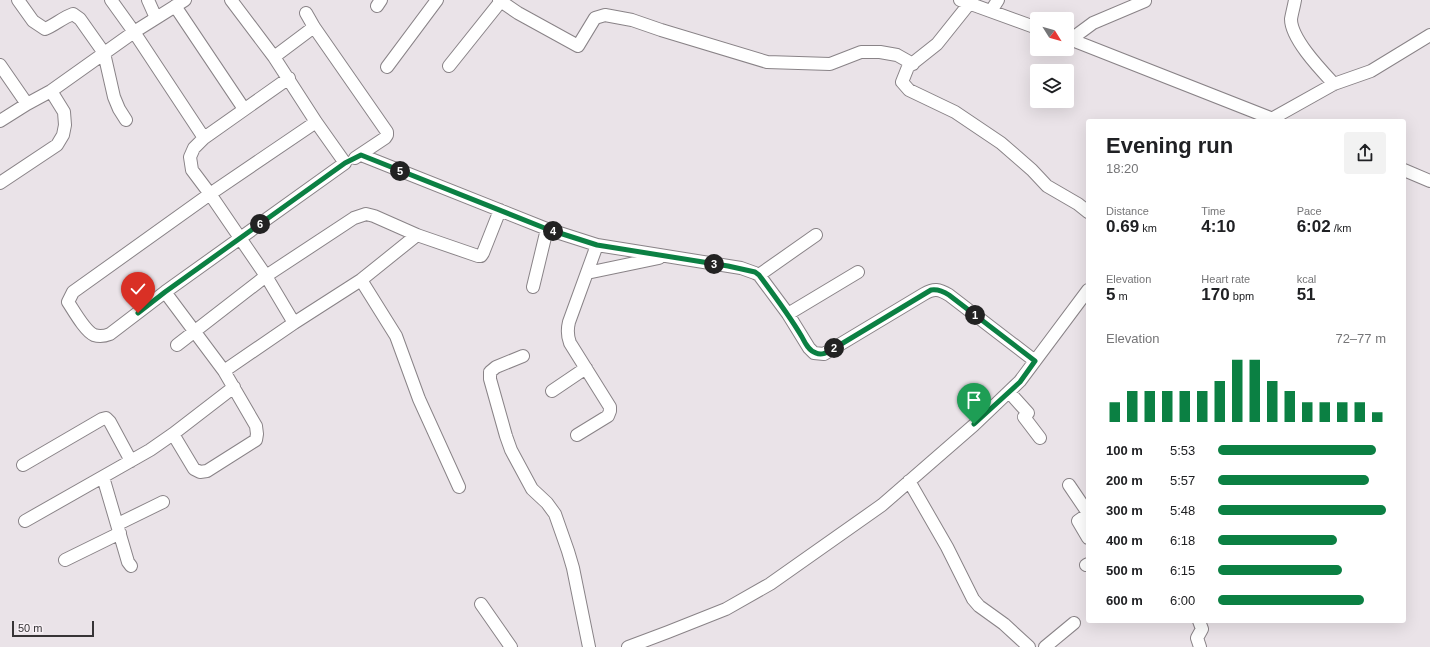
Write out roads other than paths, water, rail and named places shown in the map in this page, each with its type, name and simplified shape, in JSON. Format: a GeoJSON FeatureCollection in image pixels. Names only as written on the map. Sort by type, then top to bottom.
{"type":"FeatureCollection","features":[{"type":"Feature","properties":{"kind":"street"},"geometry":{"type":"LineString","coordinates":[[18,0],[33,21],[44,29],[54,26],[66,16],[73,14],[80,19],[104,53],[114,97],[126,120]]}},
{"type":"Feature","properties":{"kind":"street"},"geometry":{"type":"LineString","coordinates":[[111,0],[204,138]]}},
{"type":"Feature","properties":{"kind":"street"},"geometry":{"type":"LineString","coordinates":[[232,0],[289,78],[316,122],[345,163]]}},
{"type":"Feature","properties":{"kind":"street"},"geometry":{"type":"LineString","coordinates":[[387,67],[438,0]]}},
{"type":"Feature","properties":{"kind":"street"},"geometry":{"type":"LineString","coordinates":[[991,11],[998,0]]}},
{"type":"Feature","properties":{"kind":"street"},"geometry":{"type":"LineString","coordinates":[[1295,0],[1291,20],[1297,36],[1312,60],[1334,84]]}},
{"type":"Feature","properties":{"kind":"street"},"geometry":{"type":"LineString","coordinates":[[449,66],[500,1],[518,13],[578,46],[595,18],[605,15],[632,20],[767,62],[830,64],[861,52],[880,52],[897,55],[913,64]]}},
{"type":"Feature","properties":{"kind":"street"},"geometry":{"type":"LineString","coordinates":[[1074,35],[1094,23],[1145,1]]}},
{"type":"Feature","properties":{"kind":"street"},"geometry":{"type":"LineString","coordinates":[[1030,25],[964,2],[937,44],[908,67],[902,82],[910,90],[955,112],[1001,143],[1032,170],[1047,186],[1086,210]]}},
{"type":"Feature","properties":{"kind":"street"},"geometry":{"type":"LineString","coordinates":[[0,121],[51,91],[134,32],[151,8],[180,3],[244,109]]}},
{"type":"Feature","properties":{"kind":"street"},"geometry":{"type":"LineString","coordinates":[[306,13],[314,27],[387,132],[385,138],[361,155],[345,163],[165,292],[110,334],[103,336],[94,335],[88,330],[68,302],[73,292],[210,194],[316,122]]}},
{"type":"Feature","properties":{"kind":"street"},"geometry":{"type":"LineString","coordinates":[[274,57],[314,27]]}},
{"type":"Feature","properties":{"kind":"street"},"geometry":{"type":"LineString","coordinates":[[1275,119],[1334,84],[1371,71],[1430,35]]}},
{"type":"Feature","properties":{"kind":"street"},"geometry":{"type":"LineString","coordinates":[[1074,41],[1270,119]]}},
{"type":"Feature","properties":{"kind":"street"},"geometry":{"type":"LineString","coordinates":[[0,65],[27,104]]}},
{"type":"Feature","properties":{"kind":"street"},"geometry":{"type":"LineString","coordinates":[[289,78],[204,138],[194,148],[190,157],[192,170],[266,276],[294,322]]}},
{"type":"Feature","properties":{"kind":"street"},"geometry":{"type":"LineString","coordinates":[[0,183],[57,145],[63,135],[65,125],[64,112],[51,91]]}},
{"type":"Feature","properties":{"kind":"street"},"geometry":{"type":"LineString","coordinates":[[361,155],[547,229],[597,245],[741,268],[755,272],[759,275],[788,314],[809,348],[814,353],[824,354],[924,294],[931,290],[937,289],[949,295],[1035,361]]}},
{"type":"Feature","properties":{"kind":"street"},"geometry":{"type":"LineString","coordinates":[[1406,171],[1430,180]]}},
{"type":"Feature","properties":{"kind":"street"},"geometry":{"type":"LineString","coordinates":[[177,345],[266,276],[354,218],[366,214],[374,216],[418,235],[481,256],[500,210]]}},
{"type":"Feature","properties":{"kind":"street"},"geometry":{"type":"LineString","coordinates":[[533,287],[547,229]]}},
{"type":"Feature","properties":{"kind":"street"},"geometry":{"type":"LineString","coordinates":[[224,371],[294,322],[361,280],[418,235]]}},
{"type":"Feature","properties":{"kind":"street"},"geometry":{"type":"LineString","coordinates":[[759,275],[816,235]]}},
{"type":"Feature","properties":{"kind":"street"},"geometry":{"type":"LineString","coordinates":[[577,435],[608,416],[610,411],[610,407],[570,342],[567,328],[597,245]]}},
{"type":"Feature","properties":{"kind":"street"},"geometry":{"type":"LineString","coordinates":[[587,274],[666,256]]}},
{"type":"Feature","properties":{"kind":"street"},"geometry":{"type":"LineString","coordinates":[[788,314],[858,272]]}},
{"type":"Feature","properties":{"kind":"street"},"geometry":{"type":"LineString","coordinates":[[361,280],[396,336],[419,399],[460,487]]}},
{"type":"Feature","properties":{"kind":"street"},"geometry":{"type":"LineString","coordinates":[[165,292],[194,333],[224,371],[256,426],[258,434],[256,440],[207,470],[200,472],[194,469],[173,434]]}},
{"type":"Feature","properties":{"kind":"street"},"geometry":{"type":"LineString","coordinates":[[628,647],[726,609],[770,584],[882,505],[957,440],[1020,382],[1086,293]]}},
{"type":"Feature","properties":{"kind":"street"},"geometry":{"type":"LineString","coordinates":[[523,356],[496,366],[490,372],[490,379],[511,450],[532,489],[547,502],[555,514],[573,568],[589,647]]}},
{"type":"Feature","properties":{"kind":"street"},"geometry":{"type":"LineString","coordinates":[[552,391],[586,368]]}},
{"type":"Feature","properties":{"kind":"street"},"geometry":{"type":"LineString","coordinates":[[25,521],[150,450],[234,387]]}},
{"type":"Feature","properties":{"kind":"street"},"geometry":{"type":"LineString","coordinates":[[1009,392],[1028,413],[1024,417],[1040,438]]}},
{"type":"Feature","properties":{"kind":"street"},"geometry":{"type":"LineString","coordinates":[[23,465],[106,418],[110,422],[130,461]]}},
{"type":"Feature","properties":{"kind":"street"},"geometry":{"type":"LineString","coordinates":[[103,477],[128,562],[131,566]]}},
{"type":"Feature","properties":{"kind":"street"},"geometry":{"type":"LineString","coordinates":[[909,481],[947,547],[973,599],[979,606],[1004,624],[1029,647]]}},
{"type":"Feature","properties":{"kind":"street"},"geometry":{"type":"LineString","coordinates":[[1069,485],[1086,511]]}},
{"type":"Feature","properties":{"kind":"street"},"geometry":{"type":"LineString","coordinates":[[65,560],[163,502]]}},
{"type":"Feature","properties":{"kind":"street"},"geometry":{"type":"LineString","coordinates":[[1086,515],[1078,521],[1086,535]]}},
{"type":"Feature","properties":{"kind":"street"},"geometry":{"type":"LineString","coordinates":[[481,604],[511,647]]}},
{"type":"Feature","properties":{"kind":"street"},"geometry":{"type":"LineString","coordinates":[[1045,647],[1074,623]]}},
{"type":"Feature","properties":{"kind":"street"},"geometry":{"type":"LineString","coordinates":[[1200,623],[1202,629],[1197,638],[1200,647]]}}]}
